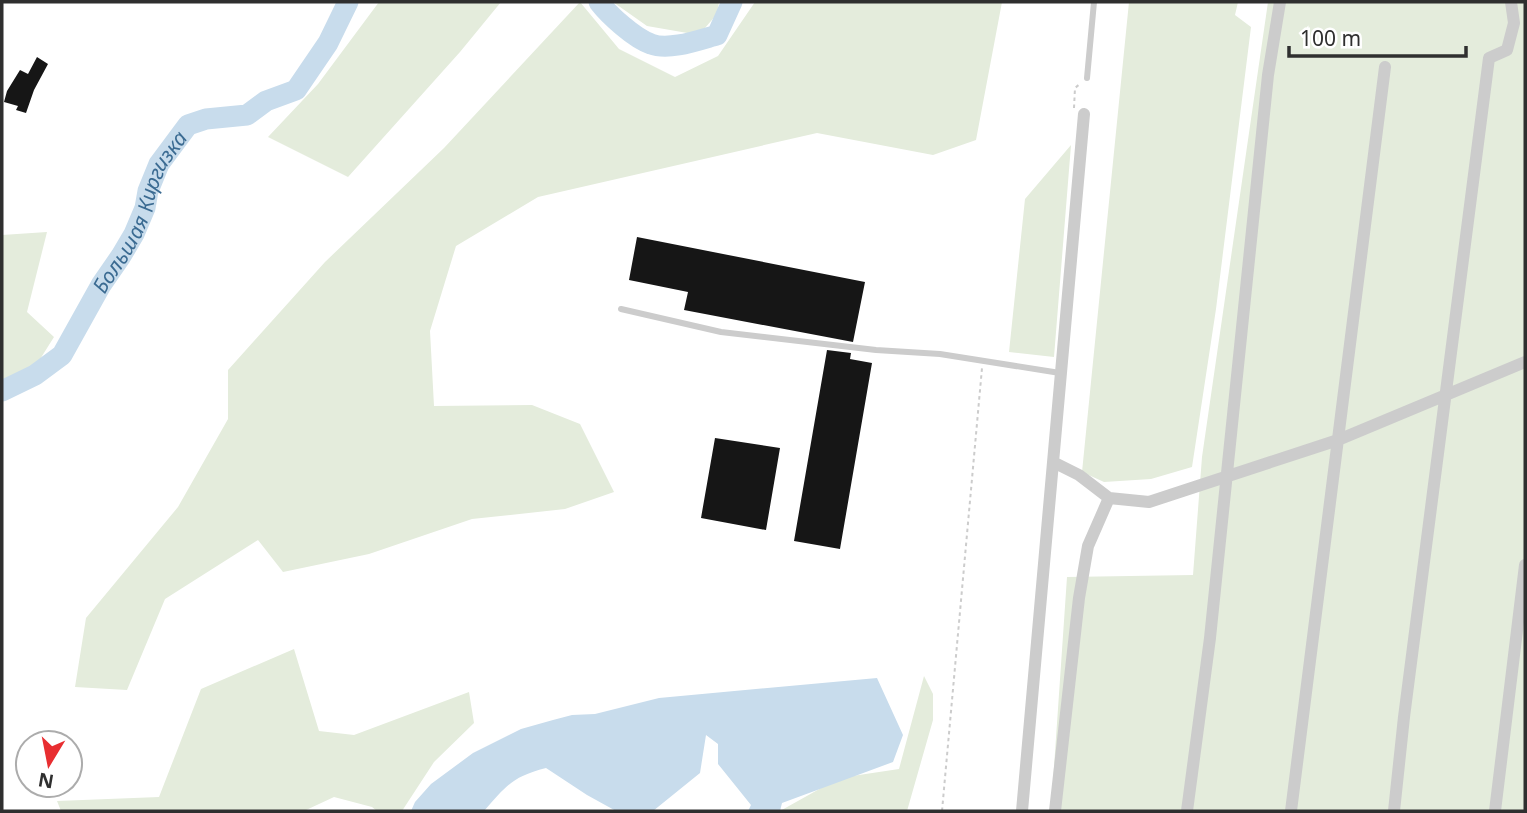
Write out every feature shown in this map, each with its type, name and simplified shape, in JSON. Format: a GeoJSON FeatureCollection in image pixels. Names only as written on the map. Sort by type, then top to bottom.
{"type":"FeatureCollection","features":[{"type":"Feature","properties":{"kind":"street"},"geometry":{"type":"LineString","coordinates":[[1187,811],[1210,638],[1268,75],[1280,2]]}},
{"type":"Feature","properties":{"kind":"street"},"geometry":{"type":"LineString","coordinates":[[1394,811],[1489,58],[1507,50],[1514,23],[1511,2]]}},
{"type":"Feature","properties":{"kind":"street"},"geometry":{"type":"LineString","coordinates":[[1292,811],[1385,67]]}},
{"type":"Feature","properties":{"kind":"street"},"geometry":{"type":"LineString","coordinates":[[1022,811],[1084,114]]}},
{"type":"Feature","properties":{"kind":"street"},"geometry":{"type":"LineString","coordinates":[[1055,463],[1079,475],[1109,498],[1149,502],[1338,440],[1525,362]]}},
{"type":"Feature","properties":{"kind":"street"},"geometry":{"type":"LineString","coordinates":[[1055,811],[1079,598],[1088,546],[1109,498]]}},
{"type":"Feature","properties":{"kind":"street"},"geometry":{"type":"LineString","coordinates":[[1496,811],[1525,565]]}},
{"type":"Feature","properties":{"kind":"lane"},"geometry":{"type":"LineString","coordinates":[[1087,78],[1094,2]]}},
{"type":"Feature","properties":{"kind":"lane"},"geometry":{"type":"LineString","coordinates":[[621,309],[721,332],[876,350],[940,354],[1062,373]]}},
{"type":"Feature","properties":{"kind":"path"},"geometry":{"type":"LineString","coordinates":[[1084,114],[1073,108],[1075,88],[1087,78]]}},
{"type":"Feature","properties":{"kind":"path"},"geometry":{"type":"LineString","coordinates":[[942,811],[982,360]]}},
{"type":"Feature","properties":{"kind":"green space"},"geometry":{"type":"Polygon","coordinates":[[[379,2],[501,2],[348,177],[268,137],[318,84],[379,2]]]}},
{"type":"Feature","properties":{"kind":"green space"},"geometry":{"type":"Polygon","coordinates":[[[580,2],[619,49],[675,77],[718,56],[755,2],[1002,2],[976,140],[933,155],[817,133],[538,197],[456,246],[430,331],[434,406],[532,405],[580,424],[614,492],[565,509],[472,519],[369,554],[283,572],[258,540],[165,599],[127,690],[75,687],[86,618],[178,507],[228,419],[228,370],[325,262],[444,148],[580,2]]]}},
{"type":"Feature","properties":{"kind":"green space"},"geometry":{"type":"Polygon","coordinates":[[[613,2],[719,2],[717,14],[699,35],[647,26],[613,2]]]}},
{"type":"Feature","properties":{"kind":"green space"},"geometry":{"type":"Polygon","coordinates":[[[1129,2],[1238,2],[1235,15],[1251,27],[1216,309],[1192,467],[1151,479],[1104,482],[1082,472],[1129,2]]]}},
{"type":"Feature","properties":{"kind":"green space"},"geometry":{"type":"Polygon","coordinates":[[[1268,2],[1525,2],[1525,811],[1051,811],[1067,577],[1193,575],[1202,457],[1268,2]]]}},
{"type":"Feature","properties":{"kind":"green space"},"geometry":{"type":"Polygon","coordinates":[[[1071,145],[1054,357],[1009,352],[1025,199],[1071,145]]]}},
{"type":"Feature","properties":{"kind":"green space"},"geometry":{"type":"Polygon","coordinates":[[[47,232],[27,312],[54,337],[37,364],[2,380],[2,235],[47,232]]]}},
{"type":"Feature","properties":{"kind":"green space"},"geometry":{"type":"Polygon","coordinates":[[[294,649],[319,731],[354,735],[469,692],[474,723],[434,762],[402,811],[377,811],[372,807],[334,797],[304,811],[61,811],[57,801],[159,797],[201,689],[294,649]]]}},
{"type":"Feature","properties":{"kind":"green space"},"geometry":{"type":"Polygon","coordinates":[[[924,676],[933,694],[933,720],[907,811],[780,811],[839,778],[899,769],[924,676]]]}},
{"type":"Feature","properties":{"kind":"water"},"geometry":{"type":"Polygon","coordinates":[[[877,678],[903,735],[893,762],[782,803],[780,811],[748,811],[751,805],[718,764],[718,744],[706,735],[700,773],[653,811],[616,811],[546,768],[511,783],[484,811],[411,811],[415,802],[431,784],[473,753],[521,729],[572,715],[595,714],[659,698],[877,678]]]}},
{"type":"Feature","properties":{"kind":"building"},"geometry":{"type":"Polygon","coordinates":[[[37,57],[48,64],[34,90],[26,113],[16,110],[18,106],[4,102],[7,91],[20,70],[28,74],[37,57]]]}},
{"type":"Feature","properties":{"kind":"building"},"geometry":{"type":"Polygon","coordinates":[[[637,237],[865,282],[853,342],[684,310],[688,292],[629,280],[637,237]]]}},
{"type":"Feature","properties":{"kind":"building"},"geometry":{"type":"Polygon","coordinates":[[[827,350],[851,353],[850,359],[872,363],[840,549],[794,541],[827,350]]]}},
{"type":"Feature","properties":{"kind":"building"},"geometry":{"type":"Polygon","coordinates":[[[715,438],[780,448],[766,530],[701,518],[715,438]]]}},
{"type":"Feature","properties":{"kind":"waterway","name":"Большая Киргизка"},"geometry":{"type":"LineString","coordinates":[[2,391],[35,375],[62,355],[101,285],[134,234],[159,164],[188,125],[206,119],[247,115],[266,101],[296,90],[328,43],[348,2]]}},
{"type":"Feature","properties":{"kind":"waterway","name":"Большая Киргизка"},"geometry":{"type":"LineString","coordinates":[[599,2],[637,37],[658,46],[684,44],[717,35],[732,2]]}}]}
